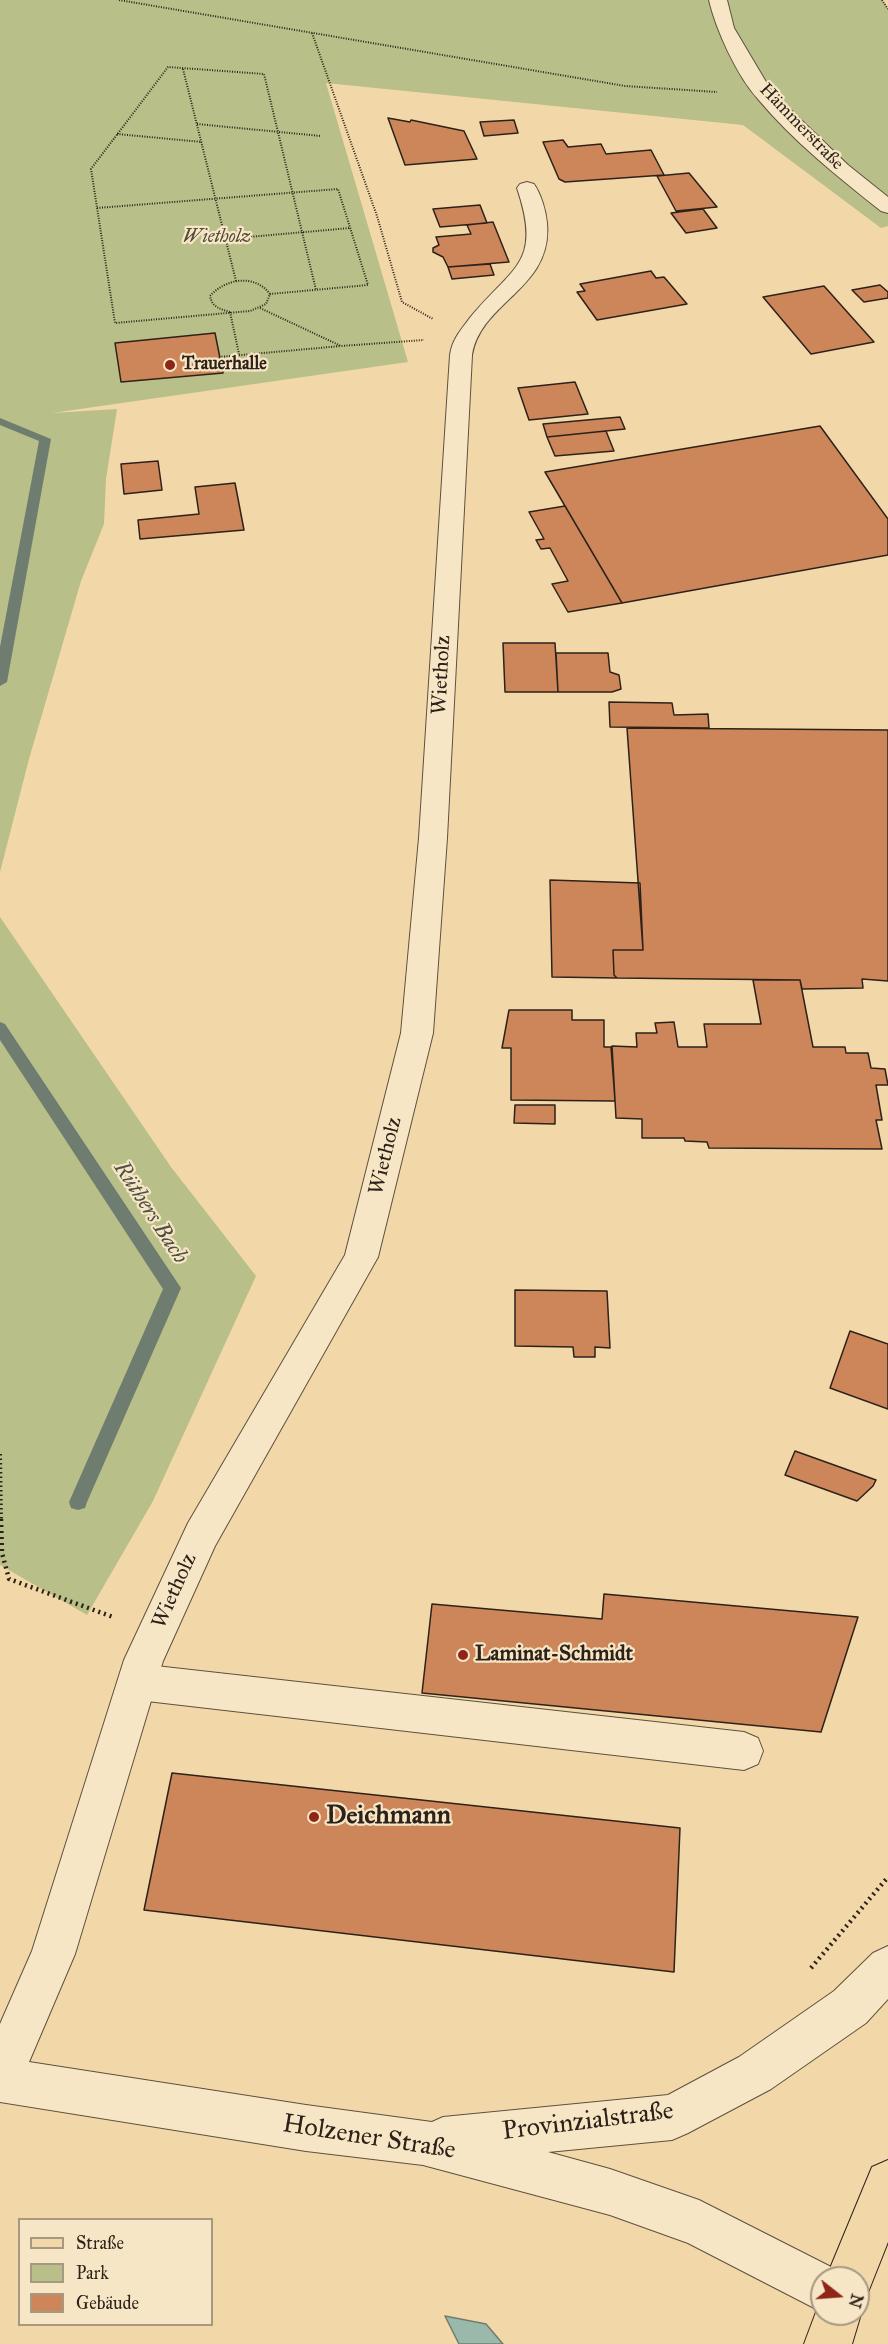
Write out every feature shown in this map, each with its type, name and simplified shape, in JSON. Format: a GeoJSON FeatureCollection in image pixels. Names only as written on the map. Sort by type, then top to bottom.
{"type":"FeatureCollection","features":[{"type":"Feature","properties":{"kind":"main road"},"geometry":{"type":"LineString","coordinates":[[855,2266],[888,2183]]}},
{"type":"Feature","properties":{"kind":"main road"},"geometry":{"type":"LineString","coordinates":[[828,2344],[833,2326]]}},
{"type":"Feature","properties":{"kind":"street","name":"Hämmerstraße"},"geometry":{"type":"LineString","coordinates":[[718,0],[725,28],[764,95],[841,169],[888,207]]}},
{"type":"Feature","properties":{"kind":"street"},"geometry":{"type":"LineString","coordinates":[[465,338],[515,285],[535,253],[540,232],[537,211],[527,188]]}},
{"type":"Feature","properties":{"kind":"street","name":"Wietholz"},"geometry":{"type":"LineString","coordinates":[[0,2078],[53,1954],[141,1671],[201,1535],[361,1257],[414,1044],[433,838],[458,376],[465,338]]}},
{"type":"Feature","properties":{"kind":"street","name":"Provinzialstraße"},"geometry":{"type":"LineString","coordinates":[[423,2142],[672,2117],[765,2066],[850,2007],[888,1968]]}},
{"type":"Feature","properties":{"kind":"street","name":"Holzener Straße"},"geometry":{"type":"LineString","coordinates":[[0,2078],[306,2128],[423,2142],[610,2192],[699,2223],[810,2283]]}},
{"type":"Feature","properties":{"kind":"lane"},"geometry":{"type":"LineString","coordinates":[[141,1671],[744,1751]]}},
{"type":"Feature","properties":{"kind":"path"},"geometry":{"type":"LineString","coordinates":[[119,0],[625,86],[764,95]]}},
{"type":"Feature","properties":{"kind":"path"},"geometry":{"type":"LineString","coordinates":[[882,0],[888,9]]}},
{"type":"Feature","properties":{"kind":"path"},"geometry":{"type":"LineString","coordinates":[[312,33],[377,216],[402,302],[465,338]]}},
{"type":"Feature","properties":{"kind":"path"},"geometry":{"type":"LineString","coordinates":[[270,294],[266,304],[259,308],[115,323],[91,169],[168,67],[264,74],[276,132],[316,290]]}},
{"type":"Feature","properties":{"kind":"path"},"geometry":{"type":"LineString","coordinates":[[183,69],[236,281]]}},
{"type":"Feature","properties":{"kind":"path"},"geometry":{"type":"LineString","coordinates":[[197,124],[321,136]]}},
{"type":"Feature","properties":{"kind":"path"},"geometry":{"type":"LineString","coordinates":[[116,134],[202,142]]}},
{"type":"Feature","properties":{"kind":"path"},"geometry":{"type":"LineString","coordinates":[[97,208],[338,189],[368,285],[270,294]]}},
{"type":"Feature","properties":{"kind":"path"},"geometry":{"type":"LineString","coordinates":[[226,238],[350,228]]}},
{"type":"Feature","properties":{"kind":"path"},"geometry":{"type":"LineString","coordinates":[[230,312],[214,306],[210,296],[219,286],[236,281],[263,286],[270,294]]}},
{"type":"Feature","properties":{"kind":"path"},"geometry":{"type":"LineString","coordinates":[[259,308],[341,346]]}},
{"type":"Feature","properties":{"kind":"path"},"geometry":{"type":"LineString","coordinates":[[230,312],[239,354]]}},
{"type":"Feature","properties":{"kind":"path"},"geometry":{"type":"LineString","coordinates":[[219,357],[465,338]]}},
{"type":"Feature","properties":{"kind":"path"},"geometry":{"type":"LineString","coordinates":[[0,1454],[2,1553],[9,1579],[131,1624],[141,1671]]}},
{"type":"Feature","properties":{"kind":"green space"},"geometry":{"type":"Polygon","coordinates":[[[0,0],[882,0],[888,9],[888,226],[881,228],[743,125],[326,83],[408,362],[52,413],[117,409],[106,479],[104,524],[81,581],[29,759],[0,872],[0,0]]]}},
{"type":"Feature","properties":{"kind":"green space"},"geometry":{"type":"Polygon","coordinates":[[[0,917],[171,1167],[256,1276],[153,1501],[87,1615],[0,1565],[0,917]]]}},
{"type":"Feature","properties":{"kind":"shaded area"},"geometry":{"type":"Polygon","coordinates":[[[445,2316],[486,2324],[503,2344],[459,2344],[445,2316]]]}},
{"type":"Feature","properties":{"kind":"building"},"geometry":{"type":"Polygon","coordinates":[[[388,118],[410,122],[411,120],[464,131],[477,159],[405,165],[388,118]]]}},
{"type":"Feature","properties":{"kind":"building"},"geometry":{"type":"Polygon","coordinates":[[[514,120],[518,133],[484,136],[480,122],[514,120]]]}},
{"type":"Feature","properties":{"kind":"building"},"geometry":{"type":"Polygon","coordinates":[[[563,140],[568,147],[601,144],[606,154],[651,150],[664,175],[565,182],[559,179],[543,142],[563,140]]]}},
{"type":"Feature","properties":{"kind":"building"},"geometry":{"type":"Polygon","coordinates":[[[689,173],[717,207],[676,211],[657,176],[689,173]]]}},
{"type":"Feature","properties":{"kind":"building"},"geometry":{"type":"Polygon","coordinates":[[[480,205],[487,223],[440,227],[433,209],[480,205]]]}},
{"type":"Feature","properties":{"kind":"building"},"geometry":{"type":"Polygon","coordinates":[[[703,209],[717,228],[686,233],[671,213],[703,209]]]}},
{"type":"Feature","properties":{"kind":"building"},"geometry":{"type":"Polygon","coordinates":[[[493,222],[509,262],[448,267],[443,257],[433,252],[433,248],[439,245],[436,237],[471,234],[467,225],[493,222]]]}},
{"type":"Feature","properties":{"kind":"building"},"geometry":{"type":"Polygon","coordinates":[[[490,264],[494,275],[452,279],[448,267],[490,264]]]}},
{"type":"Feature","properties":{"kind":"building"},"geometry":{"type":"Polygon","coordinates":[[[651,271],[656,278],[664,277],[687,304],[597,320],[577,292],[585,291],[580,284],[651,271]]]}},
{"type":"Feature","properties":{"kind":"building"},"geometry":{"type":"Polygon","coordinates":[[[880,285],[888,292],[888,298],[864,302],[852,290],[880,285]]]}},
{"type":"Feature","properties":{"kind":"building"},"geometry":{"type":"Polygon","coordinates":[[[824,286],[874,342],[811,354],[763,297],[824,286]]]}},
{"type":"Feature","properties":{"kind":"building","name":"Trauerhalle"},"geometry":{"type":"Polygon","coordinates":[[[215,333],[223,373],[121,382],[115,343],[215,333]]]}},
{"type":"Feature","properties":{"kind":"building"},"geometry":{"type":"Polygon","coordinates":[[[575,382],[588,414],[529,420],[518,388],[575,382]]]}},
{"type":"Feature","properties":{"kind":"building"},"geometry":{"type":"Polygon","coordinates":[[[620,417],[625,429],[547,437],[543,424],[620,417]]]}},
{"type":"Feature","properties":{"kind":"building"},"geometry":{"type":"Polygon","coordinates":[[[820,426],[888,519],[888,555],[622,603],[545,472],[820,426]]]}},
{"type":"Feature","properties":{"kind":"building"},"geometry":{"type":"Polygon","coordinates":[[[606,431],[614,451],[555,456],[547,437],[606,431]]]}},
{"type":"Feature","properties":{"kind":"building"},"geometry":{"type":"Polygon","coordinates":[[[158,461],[162,490],[124,494],[121,464],[158,461]]]}},
{"type":"Feature","properties":{"kind":"building"},"geometry":{"type":"Polygon","coordinates":[[[235,483],[244,530],[140,539],[138,520],[199,514],[195,487],[235,483]]]}},
{"type":"Feature","properties":{"kind":"building"},"geometry":{"type":"Polygon","coordinates":[[[565,506],[622,603],[568,612],[552,584],[568,581],[550,548],[541,549],[536,540],[544,539],[529,512],[565,506]]]}},
{"type":"Feature","properties":{"kind":"building"},"geometry":{"type":"Polygon","coordinates":[[[503,643],[555,643],[558,692],[505,692],[503,643]]]}},
{"type":"Feature","properties":{"kind":"building"},"geometry":{"type":"Polygon","coordinates":[[[556,653],[608,653],[610,672],[619,675],[621,689],[612,692],[558,692],[556,653]]]}},
{"type":"Feature","properties":{"kind":"building"},"geometry":{"type":"Polygon","coordinates":[[[609,702],[672,703],[674,715],[708,714],[709,728],[610,727],[609,702]]]}},
{"type":"Feature","properties":{"kind":"building"},"geometry":{"type":"Polygon","coordinates":[[[627,728],[888,730],[888,981],[862,979],[863,988],[802,989],[800,980],[617,978],[614,975],[613,950],[643,950],[627,728]]]}},
{"type":"Feature","properties":{"kind":"building"},"geometry":{"type":"Polygon","coordinates":[[[550,880],[640,883],[643,950],[613,950],[614,975],[617,978],[552,977],[550,880]]]}},
{"type":"Feature","properties":{"kind":"building"},"geometry":{"type":"Polygon","coordinates":[[[753,980],[800,980],[813,1047],[845,1047],[846,1053],[868,1053],[871,1068],[885,1069],[888,1085],[876,1085],[882,1120],[876,1120],[882,1149],[709,1148],[707,1142],[685,1141],[684,1138],[642,1138],[642,1119],[616,1118],[612,1046],[637,1047],[636,1033],[657,1033],[655,1023],[674,1022],[678,1047],[707,1047],[704,1024],[761,1024],[753,980]]]}},
{"type":"Feature","properties":{"kind":"building"},"geometry":{"type":"Polygon","coordinates":[[[509,1010],[572,1010],[572,1020],[604,1020],[604,1047],[611,1047],[615,1101],[511,1100],[511,1048],[502,1048],[509,1010]]]}},
{"type":"Feature","properties":{"kind":"building"},"geometry":{"type":"Polygon","coordinates":[[[515,1105],[555,1105],[555,1124],[514,1123],[515,1105]]]}},
{"type":"Feature","properties":{"kind":"building"},"geometry":{"type":"Polygon","coordinates":[[[515,1290],[607,1291],[610,1348],[595,1347],[595,1357],[574,1357],[573,1347],[515,1346],[515,1290]]]}},
{"type":"Feature","properties":{"kind":"building"},"geometry":{"type":"Polygon","coordinates":[[[850,1331],[888,1344],[888,1409],[830,1388],[850,1331]]]}},
{"type":"Feature","properties":{"kind":"building"},"geometry":{"type":"Polygon","coordinates":[[[795,1451],[876,1480],[873,1486],[857,1501],[785,1475],[795,1451]]]}},
{"type":"Feature","properties":{"kind":"building"},"geometry":{"type":"Polygon","coordinates":[[[604,1594],[858,1617],[821,1732],[422,1693],[432,1604],[602,1619],[604,1594]]]}},
{"type":"Feature","properties":{"kind":"building"},"geometry":{"type":"Polygon","coordinates":[[[172,1773],[680,1828],[674,1972],[144,1910],[172,1773]]]}},
{"type":"Feature","properties":{"kind":"waterway","name":"Rüthers Bach"},"geometry":{"type":"LineString","coordinates":[[0,421],[45,439],[0,682]]}},
{"type":"Feature","properties":{"kind":"waterway","name":"Rüthers Bach"},"geometry":{"type":"LineString","coordinates":[[0,1028],[172,1288],[78,1502]]}},
{"type":"Feature","properties":{"kind":"place","name":"Trauerhalle"},"geometry":{"type":"Point","coordinates":[170,365]}},
{"type":"Feature","properties":{"kind":"place","name":"Laminat-Schmidt"},"geometry":{"type":"Point","coordinates":[463,1655]}},
{"type":"Feature","properties":{"kind":"place","name":"Deichmann"},"geometry":{"type":"Point","coordinates":[314,1817]}}]}
